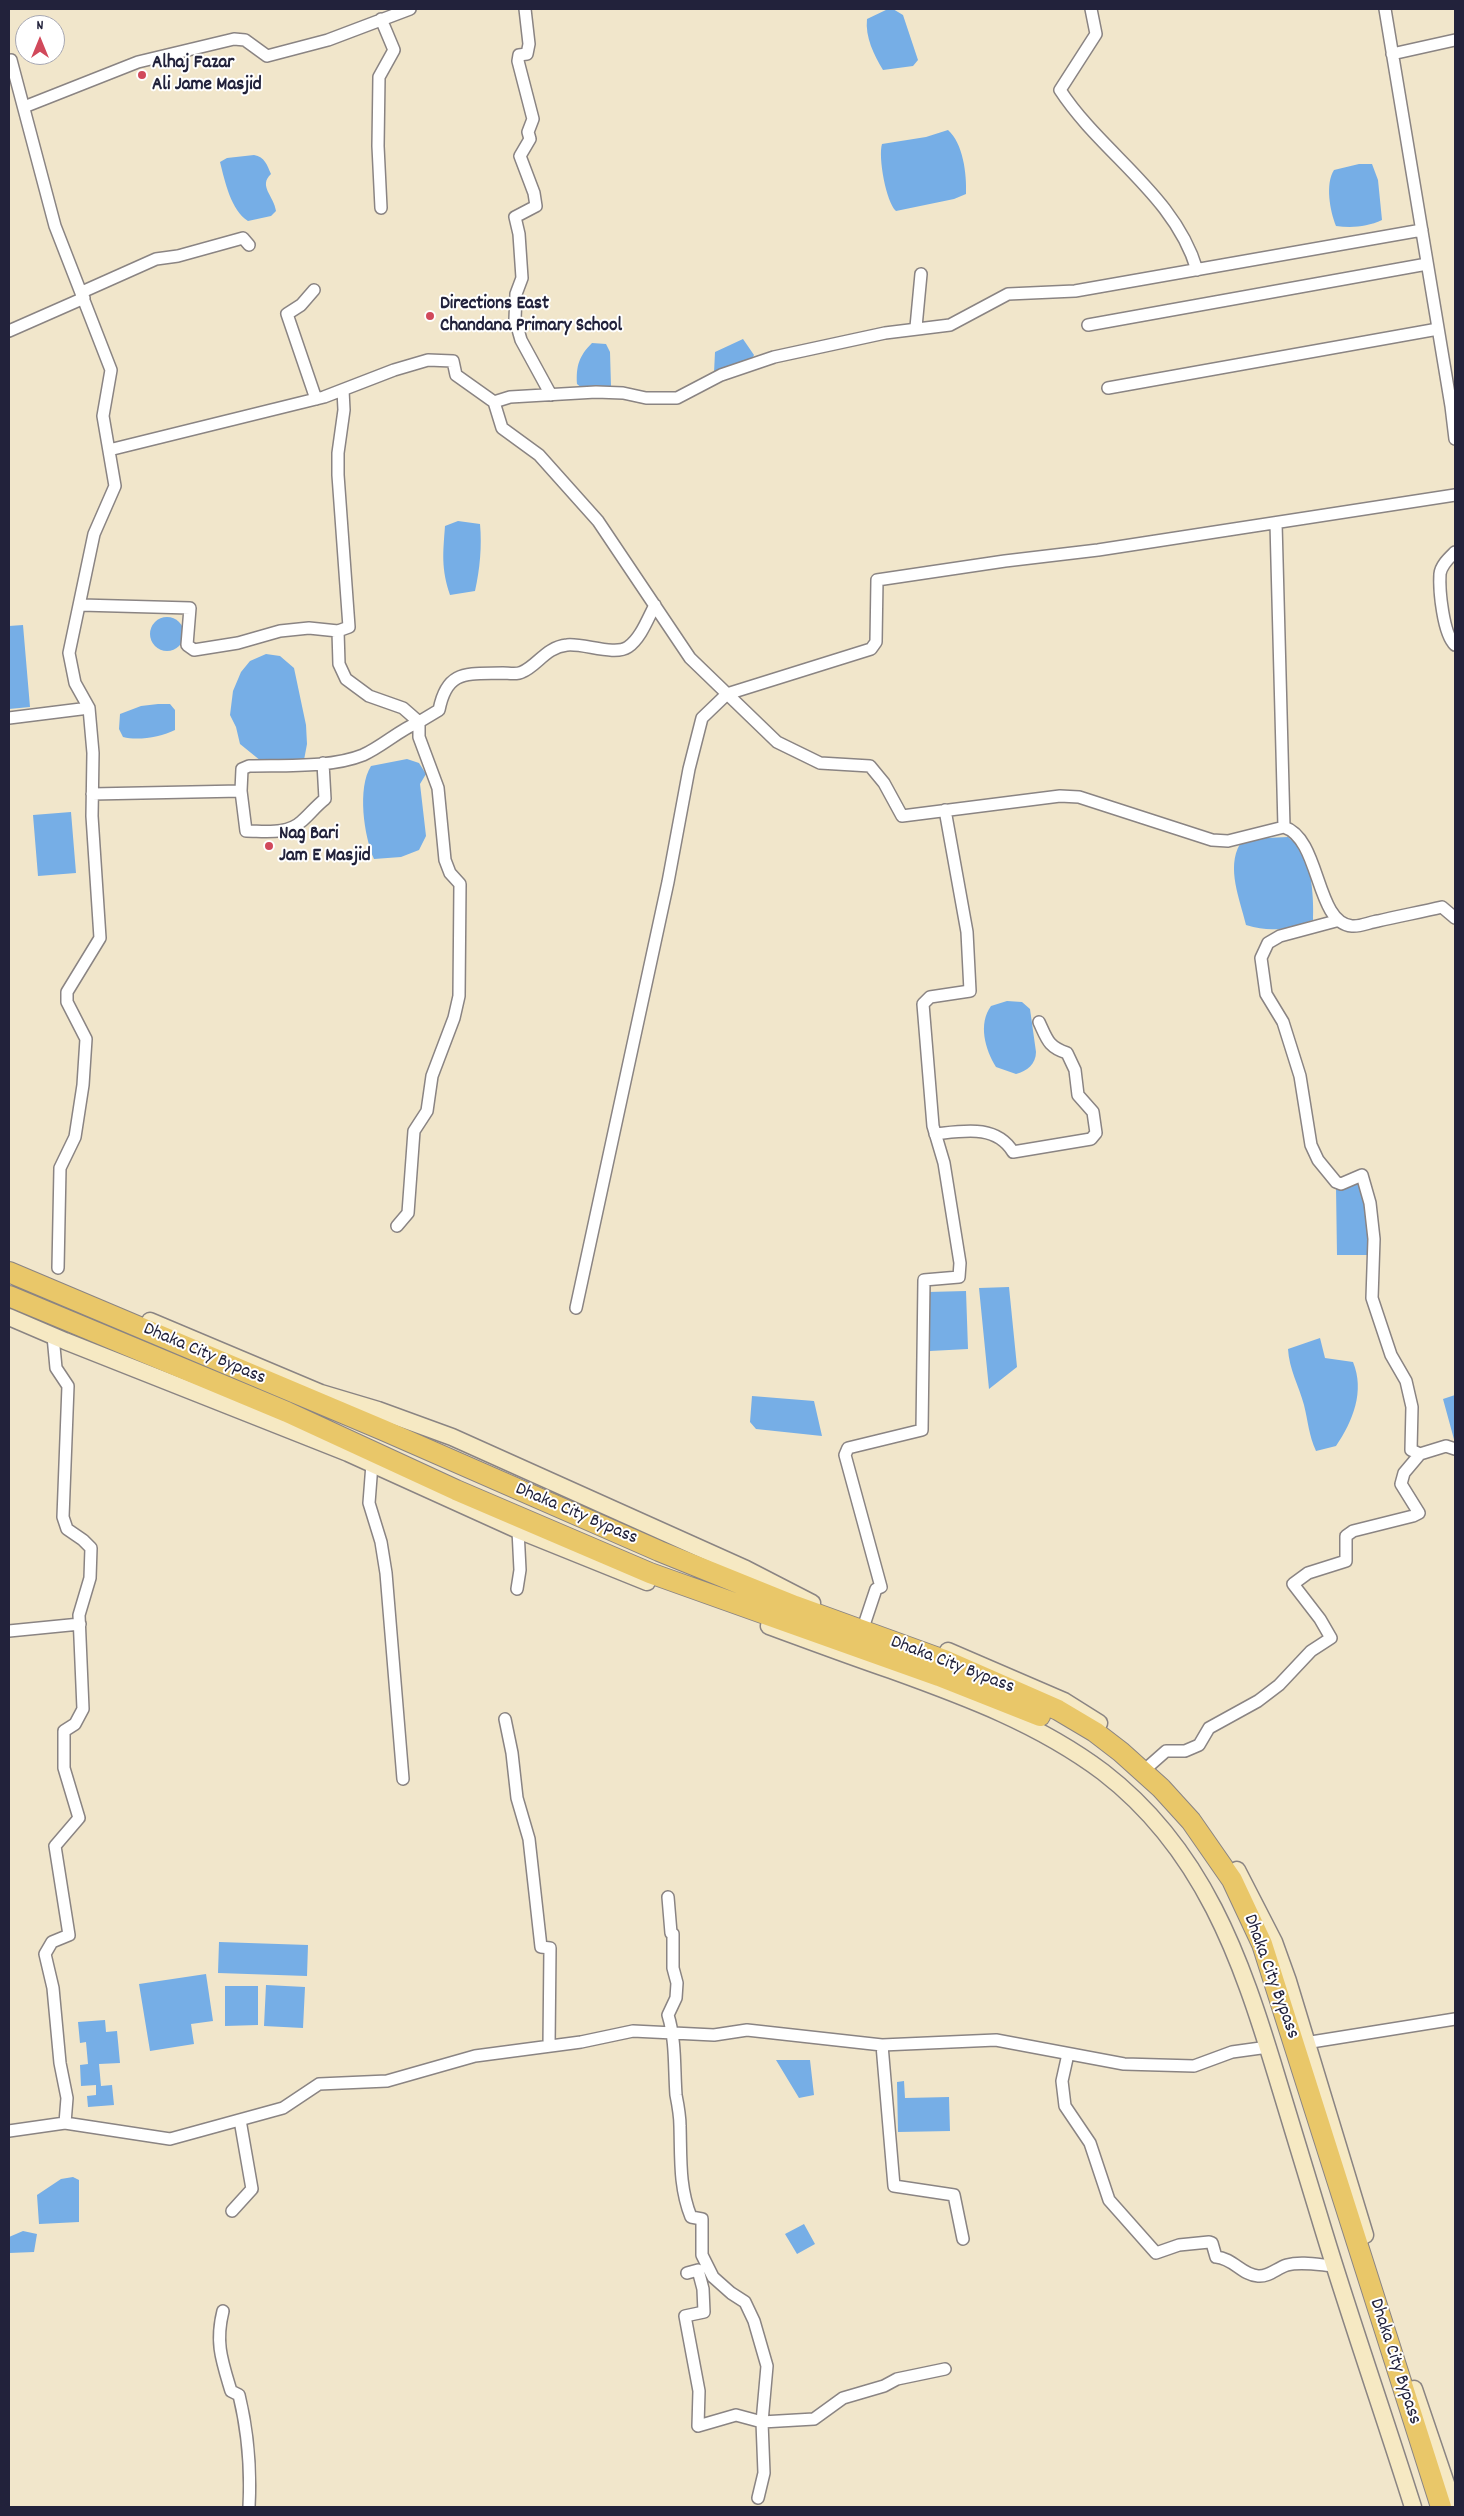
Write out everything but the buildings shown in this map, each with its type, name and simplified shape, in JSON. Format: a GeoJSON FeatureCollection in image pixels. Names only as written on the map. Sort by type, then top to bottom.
{"type":"FeatureCollection","features":[{"type":"Feature","properties":{"kind":"highway","name":"Dhaka City Bypass"},"geometry":{"type":"LineString","coordinates":[[9,1272],[383,1430],[659,1551],[795,1606],[944,1660],[1026,1694],[1096,1732],[1121,1752],[1161,1788],[1191,1822],[1232,1880],[1262,1944],[1440,2507]]}},
{"type":"Feature","properties":{"kind":"highway","name":"Dhaka City Bypass"},"geometry":{"type":"LineString","coordinates":[[9,1296],[288,1412],[456,1490],[650,1573],[939,1676],[1022,1708],[1090,1744],[1134,1780],[1180,1827],[1222,1888],[1250,1948],[1428,2507]]}},
{"type":"Feature","properties":{"kind":"main road"},"geometry":{"type":"LineString","coordinates":[[9,1263],[214,1347],[321,1394],[378,1410],[452,1437],[746,1569],[797,1597],[946,1651],[1064,1701],[1101,1725],[1149,1766],[1198,1815],[1239,1873],[1274,1942],[1288,1981],[1305,2043],[1415,2394],[1454,2507]]}},
{"type":"Feature","properties":{"kind":"main road"},"geometry":{"type":"LineString","coordinates":[[9,1317],[372,1464],[518,1530],[648,1582],[936,1686],[1008,1715],[1046,1734],[1105,1774],[1144,1809],[1188,1863],[1220,1917],[1234,1948],[1268,2047],[1334,2266],[1413,2507]]}},
{"type":"Feature","properties":{"kind":"street"},"geometry":{"type":"LineString","coordinates":[[24,107],[138,62],[234,39],[245,40],[267,56],[328,40],[410,9]]}},
{"type":"Feature","properties":{"kind":"street"},"geometry":{"type":"LineString","coordinates":[[526,9],[529,44],[527,54],[519,55],[518,61],[533,119],[528,132],[530,139],[520,156],[534,193],[536,206],[514,217],[519,234],[522,278],[516,294],[515,320],[521,340],[551,395]]}},
{"type":"Feature","properties":{"kind":"street"},"geometry":{"type":"LineString","coordinates":[[1091,9],[1096,34],[1060,90],[1074,112],[1160,201],[1192,251],[1197,270]]}},
{"type":"Feature","properties":{"kind":"street"},"geometry":{"type":"LineString","coordinates":[[1385,9],[1438,329],[1453,405],[1455,439]]}},
{"type":"Feature","properties":{"kind":"street"},"geometry":{"type":"LineString","coordinates":[[381,19],[394,50],[379,76],[378,146],[381,208]]}},
{"type":"Feature","properties":{"kind":"street"},"geometry":{"type":"LineString","coordinates":[[1392,54],[1455,40]]}},
{"type":"Feature","properties":{"kind":"street"},"geometry":{"type":"LineString","coordinates":[[9,48],[10,61],[55,226],[111,370],[103,416],[115,486],[94,534],[81,605],[69,653],[75,683],[89,708],[93,753],[92,794],[100,938],[67,992],[67,1002],[86,1039],[83,1085],[74,1137],[60,1168],[58,1268]]}},
{"type":"Feature","properties":{"kind":"street"},"geometry":{"type":"LineString","coordinates":[[494,402],[510,397],[596,392],[623,393],[646,398],[677,398],[721,375],[774,357],[916,327],[950,325],[1008,294],[1076,292],[1422,230]]}},
{"type":"Feature","properties":{"kind":"street"},"geometry":{"type":"LineString","coordinates":[[9,331],[156,259],[178,256],[243,238],[249,245]]}},
{"type":"Feature","properties":{"kind":"street"},"geometry":{"type":"LineString","coordinates":[[1088,324],[1427,264]]}},
{"type":"Feature","properties":{"kind":"street"},"geometry":{"type":"LineString","coordinates":[[916,327],[921,274]]}},
{"type":"Feature","properties":{"kind":"street"},"geometry":{"type":"LineString","coordinates":[[314,290],[301,305],[287,314],[316,399]]}},
{"type":"Feature","properties":{"kind":"street"},"geometry":{"type":"LineString","coordinates":[[1108,388],[1438,329]]}},
{"type":"Feature","properties":{"kind":"street"},"geometry":{"type":"LineString","coordinates":[[109,450],[316,399],[394,370],[428,360],[453,361],[456,375],[494,402],[502,428],[539,455],[598,522],[690,658],[777,742],[820,762],[870,766],[884,783],[902,816],[1060,796],[1080,797],[1212,840],[1228,841],[1284,827],[1290,829],[1295,835],[1314,866],[1326,904],[1336,921]]}},
{"type":"Feature","properties":{"kind":"street"},"geometry":{"type":"LineString","coordinates":[[81,605],[190,608],[187,645],[194,650],[238,643],[280,631],[309,628],[338,631],[350,627],[338,476],[338,453],[344,410],[343,390]]}},
{"type":"Feature","properties":{"kind":"street"},"geometry":{"type":"LineString","coordinates":[[576,1308],[702,718],[727,694],[871,649],[876,642],[877,580],[1276,523],[1455,495]]}},
{"type":"Feature","properties":{"kind":"street"},"geometry":{"type":"LineString","coordinates":[[1276,523],[1284,827]]}},
{"type":"Feature","properties":{"kind":"street"},"geometry":{"type":"LineString","coordinates":[[1455,552],[1445,562],[1440,573],[1445,623],[1451,641],[1455,645]]}},
{"type":"Feature","properties":{"kind":"street"},"geometry":{"type":"LineString","coordinates":[[323,763],[325,799],[313,808],[302,822],[286,831],[246,831],[241,791],[242,769],[249,766],[323,763],[362,755],[407,726],[419,722],[439,710],[442,692],[448,682],[474,674],[521,673],[550,651],[565,645],[580,644],[617,650],[628,647],[645,626],[655,605]]}},
{"type":"Feature","properties":{"kind":"street"},"geometry":{"type":"LineString","coordinates":[[338,631],[339,664],[346,679],[369,696],[403,708],[419,722],[420,737],[438,788],[445,860],[450,873],[460,884],[459,996],[454,1018],[432,1076],[427,1111],[414,1131],[408,1213],[396,1226]]}},
{"type":"Feature","properties":{"kind":"street"},"geometry":{"type":"LineString","coordinates":[[9,718],[89,708]]}},
{"type":"Feature","properties":{"kind":"street"},"geometry":{"type":"LineString","coordinates":[[92,794],[241,791]]}},
{"type":"Feature","properties":{"kind":"street"},"geometry":{"type":"LineString","coordinates":[[865,1622],[876,1589],[881,1587],[845,1455],[848,1448],[922,1430],[924,1280],[959,1278],[960,1263],[944,1164],[935,1134],[924,1004],[930,997],[970,991],[967,932],[945,810]]}},
{"type":"Feature","properties":{"kind":"street"},"geometry":{"type":"LineString","coordinates":[[1420,1454],[1411,1450],[1412,1407],[1406,1381],[1391,1354],[1372,1298],[1374,1239],[1370,1203],[1362,1175],[1341,1184],[1336,1182],[1318,1160],[1311,1144],[1300,1076],[1290,1043],[1283,1022],[1266,994],[1262,976],[1262,958],[1268,943],[1280,936],[1336,921],[1352,926],[1442,907],[1455,918]]}},
{"type":"Feature","properties":{"kind":"street"},"geometry":{"type":"LineString","coordinates":[[935,1134],[964,1132],[997,1134],[1008,1143],[1013,1152],[1092,1139],[1096,1133],[1093,1112],[1078,1095],[1075,1070],[1067,1053],[1054,1049],[1047,1040],[1039,1022]]}},
{"type":"Feature","properties":{"kind":"street"},"geometry":{"type":"LineString","coordinates":[[53,1336],[56,1368],[68,1386],[63,1517],[67,1529],[91,1548],[90,1578],[79,1615],[84,1709],[75,1724],[64,1731],[64,1768],[80,1818],[55,1846],[69,1935],[52,1942],[45,1954],[53,1988],[60,2062],[67,2098],[65,2123]]}},
{"type":"Feature","properties":{"kind":"street"},"geometry":{"type":"LineString","coordinates":[[1149,1766],[1166,1751],[1185,1751],[1199,1744],[1209,1728],[1258,1701],[1279,1685],[1311,1651],[1331,1638],[1320,1619],[1292,1584],[1308,1574],[1346,1561],[1346,1536],[1353,1531],[1419,1512],[1401,1484],[1404,1473],[1420,1454],[1446,1446],[1455,1449]]}},
{"type":"Feature","properties":{"kind":"street"},"geometry":{"type":"LineString","coordinates":[[372,1464],[369,1503],[381,1542],[386,1573],[403,1779]]}},
{"type":"Feature","properties":{"kind":"street"},"geometry":{"type":"LineString","coordinates":[[516,1589],[520,1570],[518,1530]]}},
{"type":"Feature","properties":{"kind":"street"},"geometry":{"type":"LineString","coordinates":[[9,1631],[80,1624]]}},
{"type":"Feature","properties":{"kind":"street"},"geometry":{"type":"LineString","coordinates":[[505,1719],[512,1753],[517,1798],[529,1839],[541,1947],[550,1948],[549,2046]]}},
{"type":"Feature","properties":{"kind":"street"},"geometry":{"type":"LineString","coordinates":[[668,1897],[671,1933],[673,1934],[673,1968],[677,1983],[676,1998],[668,2015],[673,2033],[676,2095],[680,2124],[680,2171],[684,2200],[692,2217],[702,2219],[702,2255],[713,2277],[731,2293],[746,2302],[754,2321],[767,2366],[762,2422],[764,2473],[758,2498]]}},
{"type":"Feature","properties":{"kind":"street"},"geometry":{"type":"LineString","coordinates":[[1305,2043],[1455,2019]]}},
{"type":"Feature","properties":{"kind":"street"},"geometry":{"type":"LineString","coordinates":[[9,2131],[65,2123],[170,2139],[283,2108],[319,2084],[387,2081],[475,2056],[549,2046],[633,2031],[714,2035],[747,2030],[882,2045],[996,2040],[1124,2064],[1194,2066],[1232,2052],[1268,2047]]}},
{"type":"Feature","properties":{"kind":"street"},"geometry":{"type":"LineString","coordinates":[[882,2045],[894,2186],[954,2195],[963,2239]]}},
{"type":"Feature","properties":{"kind":"street"},"geometry":{"type":"LineString","coordinates":[[1068,2054],[1062,2080],[1065,2106],[1090,2143],[1109,2200],[1156,2253],[1179,2245],[1209,2242],[1212,2243],[1216,2258],[1224,2258],[1248,2274],[1267,2276],[1288,2264],[1334,2266]]}},
{"type":"Feature","properties":{"kind":"street"},"geometry":{"type":"LineString","coordinates":[[232,2211],[252,2190],[240,2120]]}},
{"type":"Feature","properties":{"kind":"street"},"geometry":{"type":"LineString","coordinates":[[687,2273],[698,2270],[703,2288],[704,2312],[685,2316],[699,2391],[698,2426],[736,2415],[762,2422],[814,2419],[843,2398],[884,2386],[897,2379],[945,2369]]}},
{"type":"Feature","properties":{"kind":"street"},"geometry":{"type":"LineString","coordinates":[[223,2311],[218,2331],[221,2356],[231,2391],[239,2395],[246,2423],[251,2481],[249,2507]]}},
{"type":"Feature","properties":{"kind":"water"},"geometry":{"type":"Polygon","coordinates":[[[888,9],[893,9],[903,15],[918,60],[913,66],[883,70],[873,52],[867,32],[867,19],[888,9]]]}},
{"type":"Feature","properties":{"kind":"water"},"geometry":{"type":"Polygon","coordinates":[[[948,130],[961,151],[966,177],[966,194],[954,199],[896,211],[892,206],[886,189],[881,159],[882,144],[926,137],[948,130]]]}},
{"type":"Feature","properties":{"kind":"water"},"geometry":{"type":"Polygon","coordinates":[[[254,155],[263,160],[271,174],[267,178],[266,187],[276,211],[271,216],[248,221],[233,203],[220,162],[227,158],[254,155]]]}},
{"type":"Feature","properties":{"kind":"water"},"geometry":{"type":"Polygon","coordinates":[[[1359,164],[1372,164],[1378,180],[1382,220],[1359,226],[1336,226],[1329,198],[1331,176],[1334,170],[1359,164]]]}},
{"type":"Feature","properties":{"kind":"water"},"geometry":{"type":"Polygon","coordinates":[[[743,339],[754,355],[752,359],[714,373],[715,352],[743,339]]]}},
{"type":"Feature","properties":{"kind":"water"},"geometry":{"type":"Polygon","coordinates":[[[592,343],[606,344],[610,352],[611,386],[583,389],[577,384],[579,362],[584,352],[592,343]]]}},
{"type":"Feature","properties":{"kind":"water"},"geometry":{"type":"Polygon","coordinates":[[[458,521],[480,524],[479,566],[475,591],[450,595],[444,568],[445,526],[458,521]]]}},
{"type":"Feature","properties":{"kind":"water"},"geometry":{"type":"Polygon","coordinates":[[[167,617],[179,622],[184,634],[179,646],[167,651],[155,646],[150,634],[155,622],[167,617]]]}},
{"type":"Feature","properties":{"kind":"water"},"geometry":{"type":"Polygon","coordinates":[[[23,625],[30,707],[9,709],[9,626],[23,625]]]}},
{"type":"Feature","properties":{"kind":"water"},"geometry":{"type":"Polygon","coordinates":[[[266,654],[280,656],[294,668],[306,725],[307,744],[304,760],[261,761],[240,744],[236,727],[230,715],[233,691],[241,672],[250,661],[266,654]]]}},
{"type":"Feature","properties":{"kind":"water"},"geometry":{"type":"Polygon","coordinates":[[[170,704],[175,710],[175,730],[149,738],[135,739],[123,737],[119,729],[120,714],[141,706],[170,704]]]}},
{"type":"Feature","properties":{"kind":"water"},"geometry":{"type":"Polygon","coordinates":[[[407,759],[419,763],[426,774],[420,784],[426,836],[419,850],[401,857],[374,859],[365,825],[363,799],[367,775],[371,766],[407,759]]]}},
{"type":"Feature","properties":{"kind":"water"},"geometry":{"type":"Polygon","coordinates":[[[71,812],[76,873],[38,876],[33,815],[71,812]]]}},
{"type":"Feature","properties":{"kind":"water"},"geometry":{"type":"Polygon","coordinates":[[[1288,837],[1304,854],[1310,872],[1313,920],[1280,929],[1264,929],[1246,925],[1234,873],[1236,853],[1240,844],[1266,838],[1288,837]]]}},
{"type":"Feature","properties":{"kind":"water"},"geometry":{"type":"Polygon","coordinates":[[[1007,1001],[1022,1002],[1030,1009],[1036,1052],[1036,1056],[1030,1066],[1016,1074],[996,1067],[984,1037],[985,1021],[991,1006],[1007,1001]]]}},
{"type":"Feature","properties":{"kind":"water"},"geometry":{"type":"Polygon","coordinates":[[[1358,1181],[1367,1202],[1371,1255],[1337,1255],[1336,1187],[1358,1181]]]}},
{"type":"Feature","properties":{"kind":"water"},"geometry":{"type":"Polygon","coordinates":[[[1009,1287],[1017,1367],[989,1389],[979,1288],[1009,1287]]]}},
{"type":"Feature","properties":{"kind":"water"},"geometry":{"type":"Polygon","coordinates":[[[966,1291],[968,1349],[930,1351],[928,1292],[966,1291]]]}},
{"type":"Feature","properties":{"kind":"water"},"geometry":{"type":"Polygon","coordinates":[[[1320,1338],[1325,1358],[1353,1362],[1358,1384],[1352,1416],[1336,1446],[1316,1451],[1310,1434],[1304,1405],[1290,1364],[1288,1349],[1320,1338]]]}},
{"type":"Feature","properties":{"kind":"water"},"geometry":{"type":"Polygon","coordinates":[[[1455,1395],[1455,1443],[1443,1399],[1455,1395]]]}},
{"type":"Feature","properties":{"kind":"water"},"geometry":{"type":"Polygon","coordinates":[[[752,1396],[814,1401],[822,1436],[756,1429],[750,1422],[752,1396]]]}},
{"type":"Feature","properties":{"kind":"water"},"geometry":{"type":"Polygon","coordinates":[[[219,1942],[308,1945],[307,1976],[218,1973],[219,1942]]]}},
{"type":"Feature","properties":{"kind":"water"},"geometry":{"type":"Polygon","coordinates":[[[206,1974],[213,2021],[191,2024],[194,2044],[150,2051],[139,1984],[206,1974]]]}},
{"type":"Feature","properties":{"kind":"water"},"geometry":{"type":"Polygon","coordinates":[[[266,1985],[305,1987],[303,2028],[264,2026],[266,1985]]]}},
{"type":"Feature","properties":{"kind":"water"},"geometry":{"type":"Polygon","coordinates":[[[225,1986],[258,1986],[258,2025],[225,2026],[225,1986]]]}},
{"type":"Feature","properties":{"kind":"water"},"geometry":{"type":"Polygon","coordinates":[[[105,2020],[106,2032],[117,2031],[120,2063],[99,2064],[101,2086],[112,2085],[114,2105],[88,2107],[87,2096],[96,2095],[96,2085],[81,2086],[80,2065],[88,2064],[86,2042],[80,2043],[78,2022],[105,2020]]]}},
{"type":"Feature","properties":{"kind":"water"},"geometry":{"type":"Polygon","coordinates":[[[776,2060],[810,2060],[814,2095],[799,2098],[776,2060]]]}},
{"type":"Feature","properties":{"kind":"water"},"geometry":{"type":"Polygon","coordinates":[[[904,2081],[905,2098],[949,2097],[950,2131],[898,2132],[897,2082],[904,2081]]]}},
{"type":"Feature","properties":{"kind":"water"},"geometry":{"type":"Polygon","coordinates":[[[73,2177],[79,2180],[79,2222],[39,2224],[37,2195],[61,2179],[73,2177]]]}},
{"type":"Feature","properties":{"kind":"water"},"geometry":{"type":"Polygon","coordinates":[[[804,2224],[815,2244],[797,2254],[785,2234],[804,2224]]]}},
{"type":"Feature","properties":{"kind":"water"},"geometry":{"type":"Polygon","coordinates":[[[23,2231],[37,2234],[34,2252],[9,2253],[9,2237],[23,2231]]]}},
{"type":"Feature","properties":{"kind":"place","name":"Alhaj Fazar Ali Jame Masjid"},"geometry":{"type":"Point","coordinates":[142,75]}},
{"type":"Feature","properties":{"kind":"place","name":"Directions East Chandana Primary School"},"geometry":{"type":"Point","coordinates":[430,316]}},
{"type":"Feature","properties":{"kind":"place","name":"Nag Bari Jam E Masjid"},"geometry":{"type":"Point","coordinates":[269,846]}}]}
